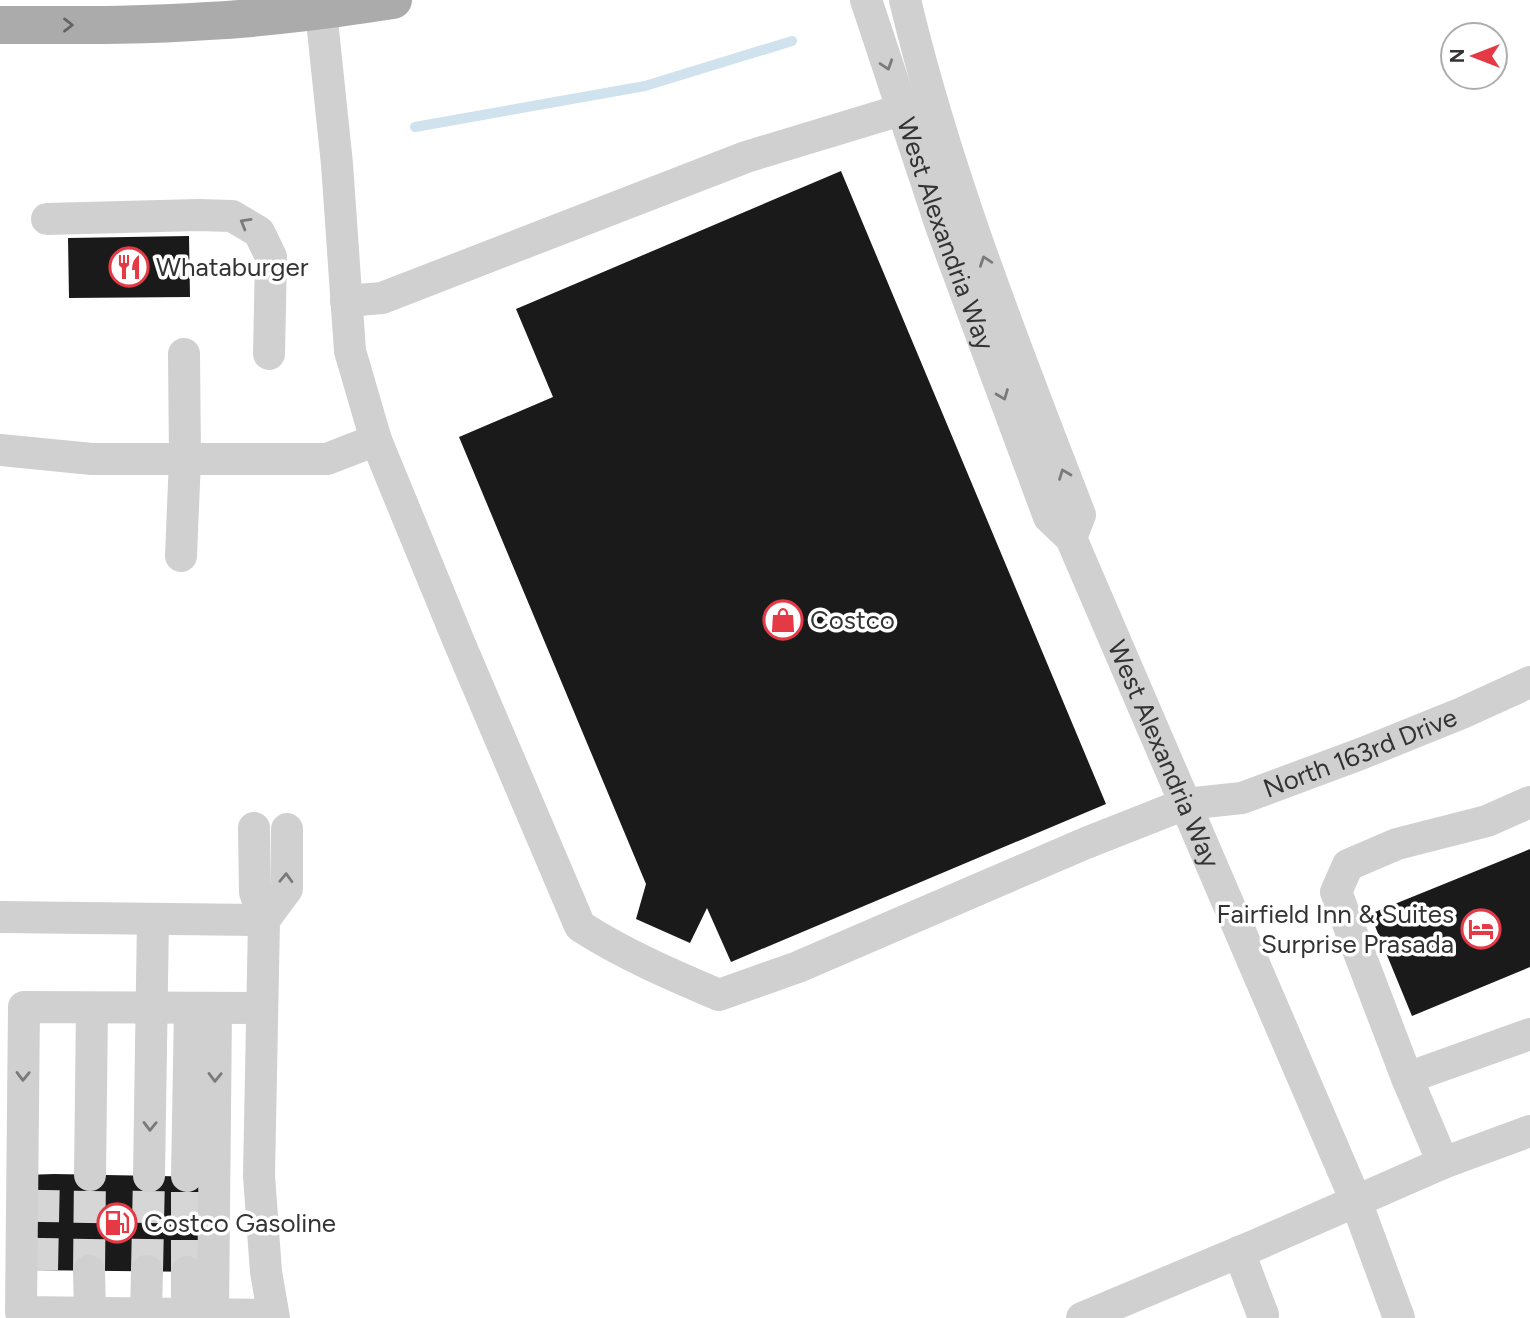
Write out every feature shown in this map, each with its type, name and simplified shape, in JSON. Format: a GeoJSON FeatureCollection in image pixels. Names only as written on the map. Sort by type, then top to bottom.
{"type":"FeatureCollection","features":[{"type":"Feature","properties":{"kind":"main road"},"geometry":{"type":"LineString","coordinates":[[0,25],[209,22],[321,11],[393,0]]}},
{"type":"Feature","properties":{"kind":"street","name":"West Alexandria Way"},"geometry":{"type":"LineString","coordinates":[[866,0],[946,242],[1049,517],[1072,538],[1356,1201],[1399,1318]]}},
{"type":"Feature","properties":{"kind":"street","name":"West Alexandria Way"},"geometry":{"type":"LineString","coordinates":[[905,0],[912,32],[953,167],[1015,345],[1080,515],[1072,538]]}},
{"type":"Feature","properties":{"kind":"street","name":"North 163rd Drive"},"geometry":{"type":"LineString","coordinates":[[321,11],[337,164],[350,352],[376,440],[453,630],[580,926],[605,942],[719,995],[798,967],[1086,843],[1185,804],[1242,797],[1388,743],[1530,682]]}},
{"type":"Feature","properties":{"kind":"street"},"geometry":{"type":"LineString","coordinates":[[346,301],[382,298],[746,157],[901,110]]}},
{"type":"Feature","properties":{"kind":"street"},"geometry":{"type":"LineString","coordinates":[[47,219],[232,216],[259,232],[271,257],[269,354]]}},
{"type":"Feature","properties":{"kind":"street"},"geometry":{"type":"LineString","coordinates":[[181,556],[185,459],[184,355]]}},
{"type":"Feature","properties":{"kind":"street"},"geometry":{"type":"LineString","coordinates":[[0,450],[92,459],[327,459],[376,440]]}},
{"type":"Feature","properties":{"kind":"street"},"geometry":{"type":"LineString","coordinates":[[1443,1163],[1406,1078],[1336,892],[1348,865],[1397,844],[1487,821],[1530,802]]}},
{"type":"Feature","properties":{"kind":"street"},"geometry":{"type":"LineString","coordinates":[[254,828],[255,892],[264,920],[259,1176],[266,1272],[273,1317],[21,1312],[24,1007],[262,1008]]}},
{"type":"Feature","properties":{"kind":"street"},"geometry":{"type":"LineString","coordinates":[[264,920],[287,889],[287,829]]}},
{"type":"Feature","properties":{"kind":"street"},"geometry":{"type":"LineString","coordinates":[[0,917],[264,920]]}},
{"type":"Feature","properties":{"kind":"street"},"geometry":{"type":"LineString","coordinates":[[149,1176],[153,919]]}},
{"type":"Feature","properties":{"kind":"street"},"geometry":{"type":"LineString","coordinates":[[44,1174],[46,1008]]}},
{"type":"Feature","properties":{"kind":"street"},"geometry":{"type":"LineString","coordinates":[[90,1175],[92,1008]]}},
{"type":"Feature","properties":{"kind":"street"},"geometry":{"type":"LineString","coordinates":[[187,1176],[203,1009]]}},
{"type":"Feature","properties":{"kind":"street"},"geometry":{"type":"LineString","coordinates":[[200,1314],[203,1009]]}},
{"type":"Feature","properties":{"kind":"street"},"geometry":{"type":"LineString","coordinates":[[1406,1078],[1530,1034]]}},
{"type":"Feature","properties":{"kind":"street"},"geometry":{"type":"LineString","coordinates":[[1082,1318],[1443,1163],[1530,1131]]}},
{"type":"Feature","properties":{"kind":"street"},"geometry":{"type":"LineString","coordinates":[[1239,1252],[1263,1315]]}},
{"type":"Feature","properties":{"kind":"street"},"geometry":{"type":"LineString","coordinates":[[41,1312],[42,1270]]}},
{"type":"Feature","properties":{"kind":"street"},"geometry":{"type":"LineString","coordinates":[[89,1270],[90,1313]]}},
{"type":"Feature","properties":{"kind":"street"},"geometry":{"type":"LineString","coordinates":[[146,1314],[147,1271]]}},
{"type":"Feature","properties":{"kind":"street"},"geometry":{"type":"LineString","coordinates":[[187,1272],[200,1314]]}},
{"type":"Feature","properties":{"kind":"building","name":"Costco"},"geometry":{"type":"Polygon","coordinates":[[[841,171],[1106,804],[731,962],[707,908],[690,943],[636,919],[646,884],[459,437],[553,397],[516,309],[841,171]]]}},
{"type":"Feature","properties":{"kind":"building","name":"Whataburger"},"geometry":{"type":"Polygon","coordinates":[[[189,236],[190,297],[69,298],[68,238],[189,236]]]}},
{"type":"Feature","properties":{"kind":"building"},"geometry":{"type":"Polygon","coordinates":[[[1530,849],[1530,967],[1412,1016],[1370,914],[1530,849]]]}},
{"type":"Feature","properties":{"kind":"building","name":"Costco Gasoline"},"geometry":{"type":"Polygon","coordinates":[[[25,1175],[210,1177],[208,1272],[24,1270],[25,1175]]]}},
{"type":"Feature","properties":{"kind":"waterway"},"geometry":{"type":"LineString","coordinates":[[415,127],[645,86],[792,41]]}},
{"type":"Feature","properties":{"kind":"tunnel"},"geometry":{"type":"LineString","coordinates":[[42,1270],[44,1174]]}},
{"type":"Feature","properties":{"kind":"tunnel"},"geometry":{"type":"LineString","coordinates":[[89,1271],[90,1175]]}},
{"type":"Feature","properties":{"kind":"tunnel"},"geometry":{"type":"LineString","coordinates":[[147,1271],[149,1176]]}},
{"type":"Feature","properties":{"kind":"tunnel"},"geometry":{"type":"LineString","coordinates":[[187,1176],[187,1272]]}},
{"type":"Feature","properties":{"kind":"place","name":"Whataburger"},"geometry":{"type":"Point","coordinates":[129,267]}},
{"type":"Feature","properties":{"kind":"place","name":"Costco"},"geometry":{"type":"Point","coordinates":[783,620]}},
{"type":"Feature","properties":{"kind":"place","name":"Fairfield Inn & Suites Surprise Prasada"},"geometry":{"type":"Point","coordinates":[1481,929]}},
{"type":"Feature","properties":{"kind":"place","name":"Costco Gasoline"},"geometry":{"type":"Point","coordinates":[117,1223]}}]}
